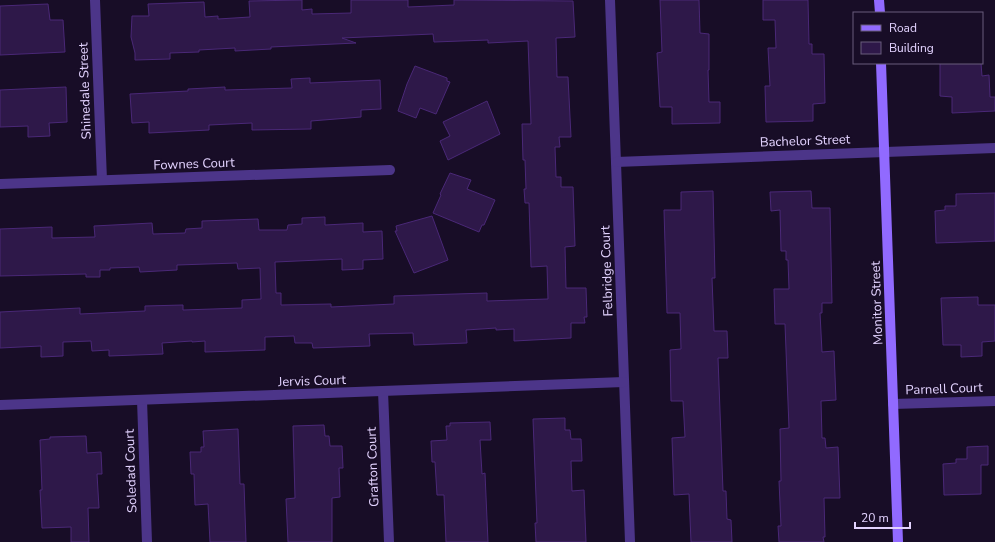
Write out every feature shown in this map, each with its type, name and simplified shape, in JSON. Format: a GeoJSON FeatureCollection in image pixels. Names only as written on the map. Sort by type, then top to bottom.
{"type":"FeatureCollection","features":[{"type":"Feature","properties":{"kind":"street","name":"Shinedale Street"},"geometry":{"type":"LineString","coordinates":[[95,0],[102,180]]}},
{"type":"Feature","properties":{"kind":"street","name":"Felbridge Court"},"geometry":{"type":"LineString","coordinates":[[610,0],[630,542]]}},
{"type":"Feature","properties":{"kind":"street"},"geometry":{"type":"LineString","coordinates":[[879,0],[880,12]]}},
{"type":"Feature","properties":{"kind":"street","name":"Monitor Street"},"geometry":{"type":"LineString","coordinates":[[881,64],[898,542]]}},
{"type":"Feature","properties":{"kind":"street","name":"Bachelor Street"},"geometry":{"type":"LineString","coordinates":[[616,162],[995,148]]}},
{"type":"Feature","properties":{"kind":"street","name":"Fownes Court"},"geometry":{"type":"LineString","coordinates":[[0,184],[390,170]]}},
{"type":"Feature","properties":{"kind":"street","name":"Jervis Court"},"geometry":{"type":"LineString","coordinates":[[0,405],[624,382]]}},
{"type":"Feature","properties":{"kind":"street","name":"Grafton Court"},"geometry":{"type":"LineString","coordinates":[[383,391],[388,542]]}},
{"type":"Feature","properties":{"kind":"street","name":"Soledad Court"},"geometry":{"type":"LineString","coordinates":[[142,400],[147,542]]}},
{"type":"Feature","properties":{"kind":"street","name":"Parnell Court"},"geometry":{"type":"LineString","coordinates":[[893,404],[995,401]]}},
{"type":"Feature","properties":{"kind":"building"},"geometry":{"type":"Polygon","coordinates":[[[302,0],[302,10],[312,9],[312,14],[351,13],[351,0],[408,0],[408,7],[454,5],[454,0],[573,1],[575,37],[556,38],[557,77],[568,77],[571,137],[559,137],[560,147],[555,147],[556,177],[561,177],[561,187],[573,187],[575,246],[565,247],[566,288],[586,288],[587,317],[584,317],[585,323],[571,323],[571,338],[514,341],[514,329],[496,330],[496,328],[466,330],[467,343],[414,345],[413,333],[369,334],[370,346],[313,348],[312,343],[295,343],[294,336],[265,337],[265,350],[205,352],[205,341],[192,341],[162,343],[163,354],[109,356],[109,350],[92,351],[91,341],[63,342],[63,356],[41,357],[41,346],[0,348],[0,312],[80,308],[80,314],[145,311],[145,306],[183,305],[183,310],[242,308],[242,300],[261,299],[260,268],[238,269],[237,263],[177,265],[177,270],[140,272],[139,267],[110,268],[110,270],[100,270],[100,277],[86,277],[86,274],[0,276],[0,229],[52,227],[52,238],[95,237],[94,226],[152,223],[153,234],[185,233],[186,229],[202,228],[202,221],[258,219],[259,230],[287,230],[288,225],[302,224],[302,218],[325,217],[325,225],[363,223],[363,232],[382,231],[383,259],[363,260],[363,269],[342,270],[342,259],[275,262],[276,293],[281,293],[281,305],[331,304],[331,307],[394,304],[394,296],[487,293],[487,301],[548,299],[547,266],[531,267],[529,203],[525,203],[525,160],[523,160],[522,124],[531,124],[528,41],[488,43],[488,40],[434,42],[433,34],[342,38],[356,43],[271,47],[271,49],[235,51],[235,48],[199,50],[199,52],[170,53],[170,59],[135,60],[131,37],[132,16],[149,16],[148,4],[204,2],[205,17],[218,16],[218,19],[250,17],[249,1],[302,0]]]}},
{"type":"Feature","properties":{"kind":"building"},"geometry":{"type":"Polygon","coordinates":[[[660,0],[699,0],[700,33],[709,34],[709,102],[720,102],[720,123],[672,124],[672,107],[660,107],[657,53],[662,52],[660,0]]]}},
{"type":"Feature","properties":{"kind":"building"},"geometry":{"type":"Polygon","coordinates":[[[763,0],[808,0],[809,44],[812,44],[812,54],[824,54],[825,103],[813,104],[813,121],[766,122],[765,86],[770,86],[768,48],[776,48],[775,20],[763,20],[763,0]]]}},
{"type":"Feature","properties":{"kind":"building"},"geometry":{"type":"Polygon","coordinates":[[[48,4],[50,20],[63,20],[65,52],[0,55],[0,6],[48,4]]]}},
{"type":"Feature","properties":{"kind":"building"},"geometry":{"type":"Polygon","coordinates":[[[940,64],[981,64],[982,76],[989,75],[990,97],[995,97],[995,111],[952,113],[952,97],[940,96],[940,64]]]}},
{"type":"Feature","properties":{"kind":"building"},"geometry":{"type":"Polygon","coordinates":[[[415,66],[447,78],[447,81],[450,82],[436,114],[420,108],[416,118],[398,111],[415,66]]]}},
{"type":"Feature","properties":{"kind":"building"},"geometry":{"type":"Polygon","coordinates":[[[310,78],[310,83],[380,80],[381,109],[361,110],[361,117],[311,121],[311,129],[252,130],[252,123],[209,125],[209,130],[149,133],[149,122],[132,123],[130,94],[188,91],[188,89],[225,87],[225,90],[292,88],[291,79],[310,78]]]}},
{"type":"Feature","properties":{"kind":"building"},"geometry":{"type":"Polygon","coordinates":[[[66,87],[67,122],[49,123],[50,136],[28,137],[28,126],[0,127],[0,90],[66,87]]]}},
{"type":"Feature","properties":{"kind":"building"},"geometry":{"type":"Polygon","coordinates":[[[487,101],[500,134],[448,160],[440,141],[450,136],[443,122],[487,101]]]}},
{"type":"Feature","properties":{"kind":"building"},"geometry":{"type":"Polygon","coordinates":[[[450,173],[471,180],[467,189],[495,200],[484,225],[482,225],[479,232],[433,213],[450,173]]]}},
{"type":"Feature","properties":{"kind":"building"},"geometry":{"type":"Polygon","coordinates":[[[713,191],[715,278],[712,278],[714,331],[727,331],[728,358],[718,358],[723,491],[726,491],[727,519],[731,520],[732,542],[691,542],[689,494],[674,495],[672,438],[685,437],[683,401],[671,401],[670,350],[681,349],[680,313],[667,313],[664,210],[681,210],[681,192],[713,191]]]}},
{"type":"Feature","properties":{"kind":"building"},"geometry":{"type":"Polygon","coordinates":[[[811,191],[812,208],[830,208],[832,303],[822,303],[822,313],[820,313],[822,352],[834,351],[836,400],[821,401],[822,438],[825,438],[826,448],[838,447],[840,498],[824,498],[824,542],[779,542],[778,526],[781,526],[779,481],[781,481],[780,429],[789,428],[785,324],[775,324],[774,289],[789,289],[788,260],[786,260],[786,251],[781,251],[780,210],[771,211],[770,192],[811,191]]]}},
{"type":"Feature","properties":{"kind":"building"},"geometry":{"type":"Polygon","coordinates":[[[995,193],[995,241],[936,243],[935,211],[945,210],[945,206],[956,206],[956,194],[995,193]]]}},
{"type":"Feature","properties":{"kind":"building"},"geometry":{"type":"Polygon","coordinates":[[[432,216],[448,260],[414,273],[395,231],[397,231],[396,226],[432,216]]]}},
{"type":"Feature","properties":{"kind":"building"},"geometry":{"type":"Polygon","coordinates":[[[978,297],[978,305],[995,305],[995,341],[982,342],[982,356],[961,357],[961,345],[943,345],[941,298],[978,297]]]}},
{"type":"Feature","properties":{"kind":"building"},"geometry":{"type":"Polygon","coordinates":[[[565,418],[565,430],[570,430],[571,439],[581,439],[582,461],[571,461],[572,491],[584,490],[586,542],[536,542],[535,523],[537,523],[533,419],[565,418]]]}},
{"type":"Feature","properties":{"kind":"building"},"geometry":{"type":"Polygon","coordinates":[[[490,422],[491,440],[480,440],[482,474],[485,473],[488,542],[446,542],[444,495],[437,495],[435,462],[432,462],[431,441],[447,440],[446,426],[450,426],[450,423],[490,422]]]}},
{"type":"Feature","properties":{"kind":"building"},"geometry":{"type":"Polygon","coordinates":[[[324,425],[325,436],[329,436],[330,446],[342,446],[343,468],[339,468],[340,497],[332,498],[332,542],[288,542],[286,499],[295,498],[293,426],[324,425]]]}},
{"type":"Feature","properties":{"kind":"building"},"geometry":{"type":"Polygon","coordinates":[[[238,429],[240,484],[244,484],[246,542],[210,542],[208,504],[195,505],[194,474],[191,474],[190,452],[201,452],[201,447],[204,447],[203,431],[238,429]]]}},
{"type":"Feature","properties":{"kind":"building"},"geometry":{"type":"Polygon","coordinates":[[[86,436],[87,453],[101,452],[102,474],[97,474],[99,508],[88,508],[89,542],[71,542],[71,527],[42,528],[40,440],[50,439],[50,437],[86,436]]]}},
{"type":"Feature","properties":{"kind":"building"},"geometry":{"type":"Polygon","coordinates":[[[988,446],[988,465],[981,465],[981,494],[944,495],[943,464],[956,463],[956,459],[967,459],[967,447],[988,446]]]}}]}
